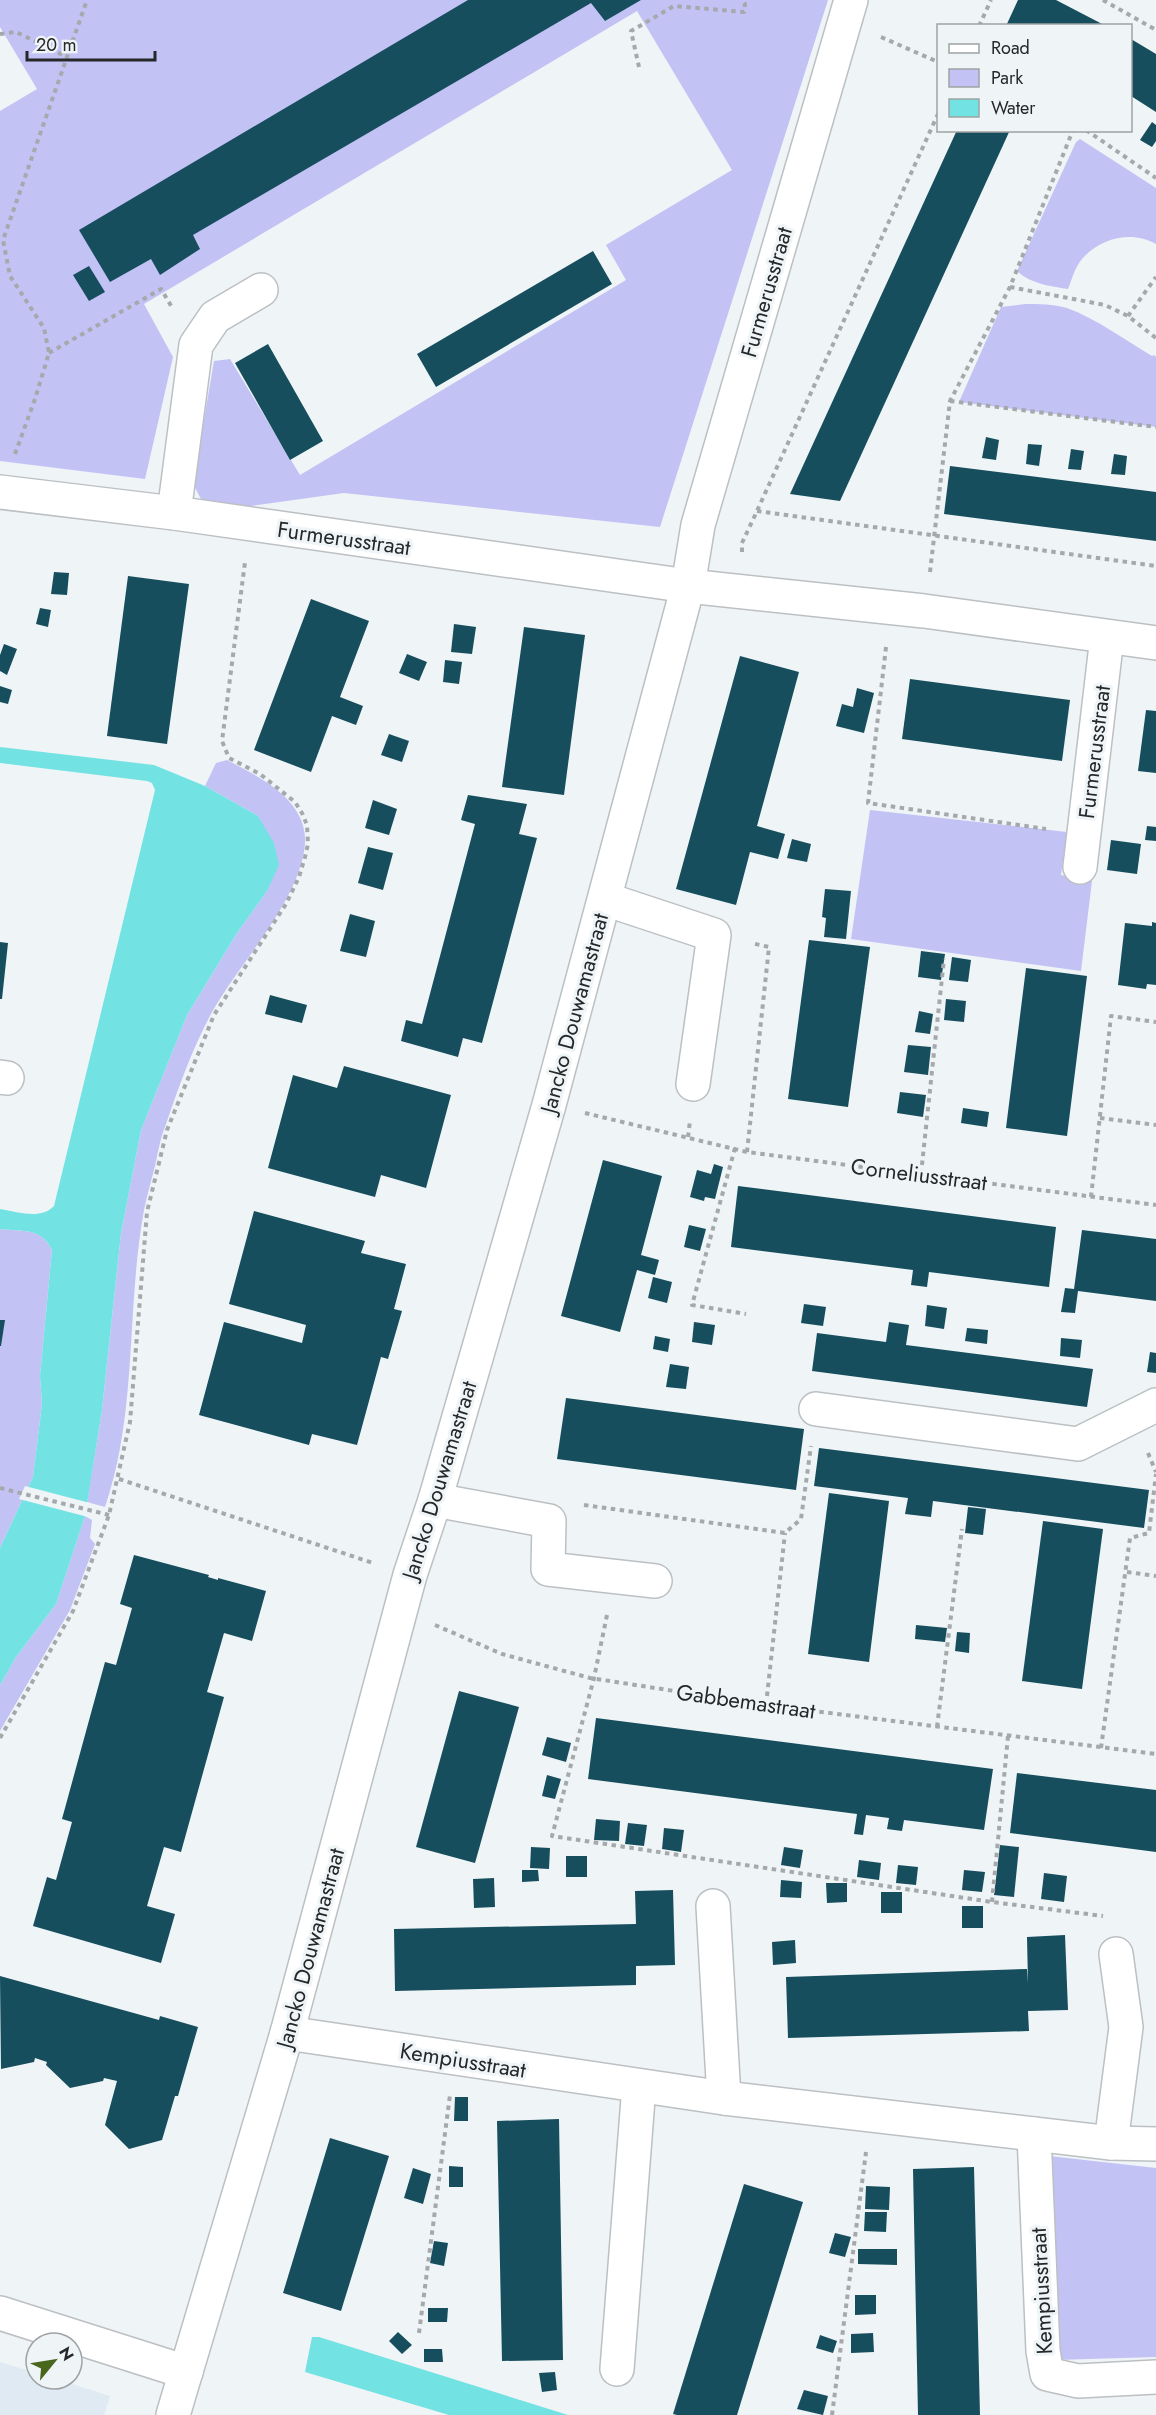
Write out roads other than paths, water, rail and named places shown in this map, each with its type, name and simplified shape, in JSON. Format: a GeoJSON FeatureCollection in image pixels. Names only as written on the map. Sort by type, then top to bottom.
{"type":"FeatureCollection","features":[{"type":"Feature","properties":{"kind":"street","name":"Furmerusstraat"},"geometry":{"type":"LineString","coordinates":[[688,586],[698,525],[847,11]]}},
{"type":"Feature","properties":{"kind":"street"},"geometry":{"type":"LineString","coordinates":[[174,513],[196,345],[215,316],[261,290]]}},
{"type":"Feature","properties":{"kind":"street","name":"Furmerusstraat"},"geometry":{"type":"LineString","coordinates":[[4,493],[174,513],[688,586],[924,611],[1156,644]]}},
{"type":"Feature","properties":{"kind":"street","name":"Jancko Douwamastraat"},"geometry":{"type":"LineString","coordinates":[[173,2415],[287,2033],[410,1575],[435,1500],[549,1105],[688,586]]}},
{"type":"Feature","properties":{"kind":"street","name":"Furmerusstraat"},"geometry":{"type":"LineString","coordinates":[[1080,867],[1107,637]]}},
{"type":"Feature","properties":{"kind":"street"},"geometry":{"type":"LineString","coordinates":[[605,899],[714,934],[693,1084]]}},
{"type":"Feature","properties":{"kind":"street"},"geometry":{"type":"LineString","coordinates":[[816,1409],[1078,1444],[1156,1405]]}},
{"type":"Feature","properties":{"kind":"street"},"geometry":{"type":"LineString","coordinates":[[435,1500],[549,1521],[548,1569],[655,1581]]}},
{"type":"Feature","properties":{"kind":"street"},"geometry":{"type":"LineString","coordinates":[[713,1906],[724,2098]]}},
{"type":"Feature","properties":{"kind":"street"},"geometry":{"type":"LineString","coordinates":[[1111,2143],[1126,2027],[1116,1954]]}},
{"type":"Feature","properties":{"kind":"street","name":"Kempiusstraat"},"geometry":{"type":"LineString","coordinates":[[287,2033],[724,2098],[1111,2143],[1156,2144]]}},
{"type":"Feature","properties":{"kind":"street"},"geometry":{"type":"LineString","coordinates":[[618,2369],[639,2086]]}},
{"type":"Feature","properties":{"kind":"street","name":"Kempiusstraat"},"geometry":{"type":"LineString","coordinates":[[1034,2134],[1042,2351],[1047,2374],[1078,2381],[1156,2377]]}},
{"type":"Feature","properties":{"kind":"street"},"geometry":{"type":"LineString","coordinates":[[0,2313],[186,2372]]}},
{"type":"Feature","properties":{"kind":"water"},"geometry":{"type":"Polygon","coordinates":[[[0,747],[154,765],[205,786],[258,816],[274,843],[279,865],[267,891],[237,933],[187,1015],[141,1130],[121,1233],[102,1410],[85,1516],[56,1604],[16,1657],[0,1685],[0,1548],[33,1477],[42,1404],[40,1376],[52,1250],[48,1243],[37,1234],[0,1229],[0,1209],[36,1214],[43,1213],[54,1206],[155,790],[152,783],[147,781],[0,763],[0,747]]]}},
{"type":"Feature","properties":{"kind":"water"},"geometry":{"type":"Polygon","coordinates":[[[312,2337],[319,2337],[568,2415],[449,2415],[305,2372],[312,2337]]]}}]}
